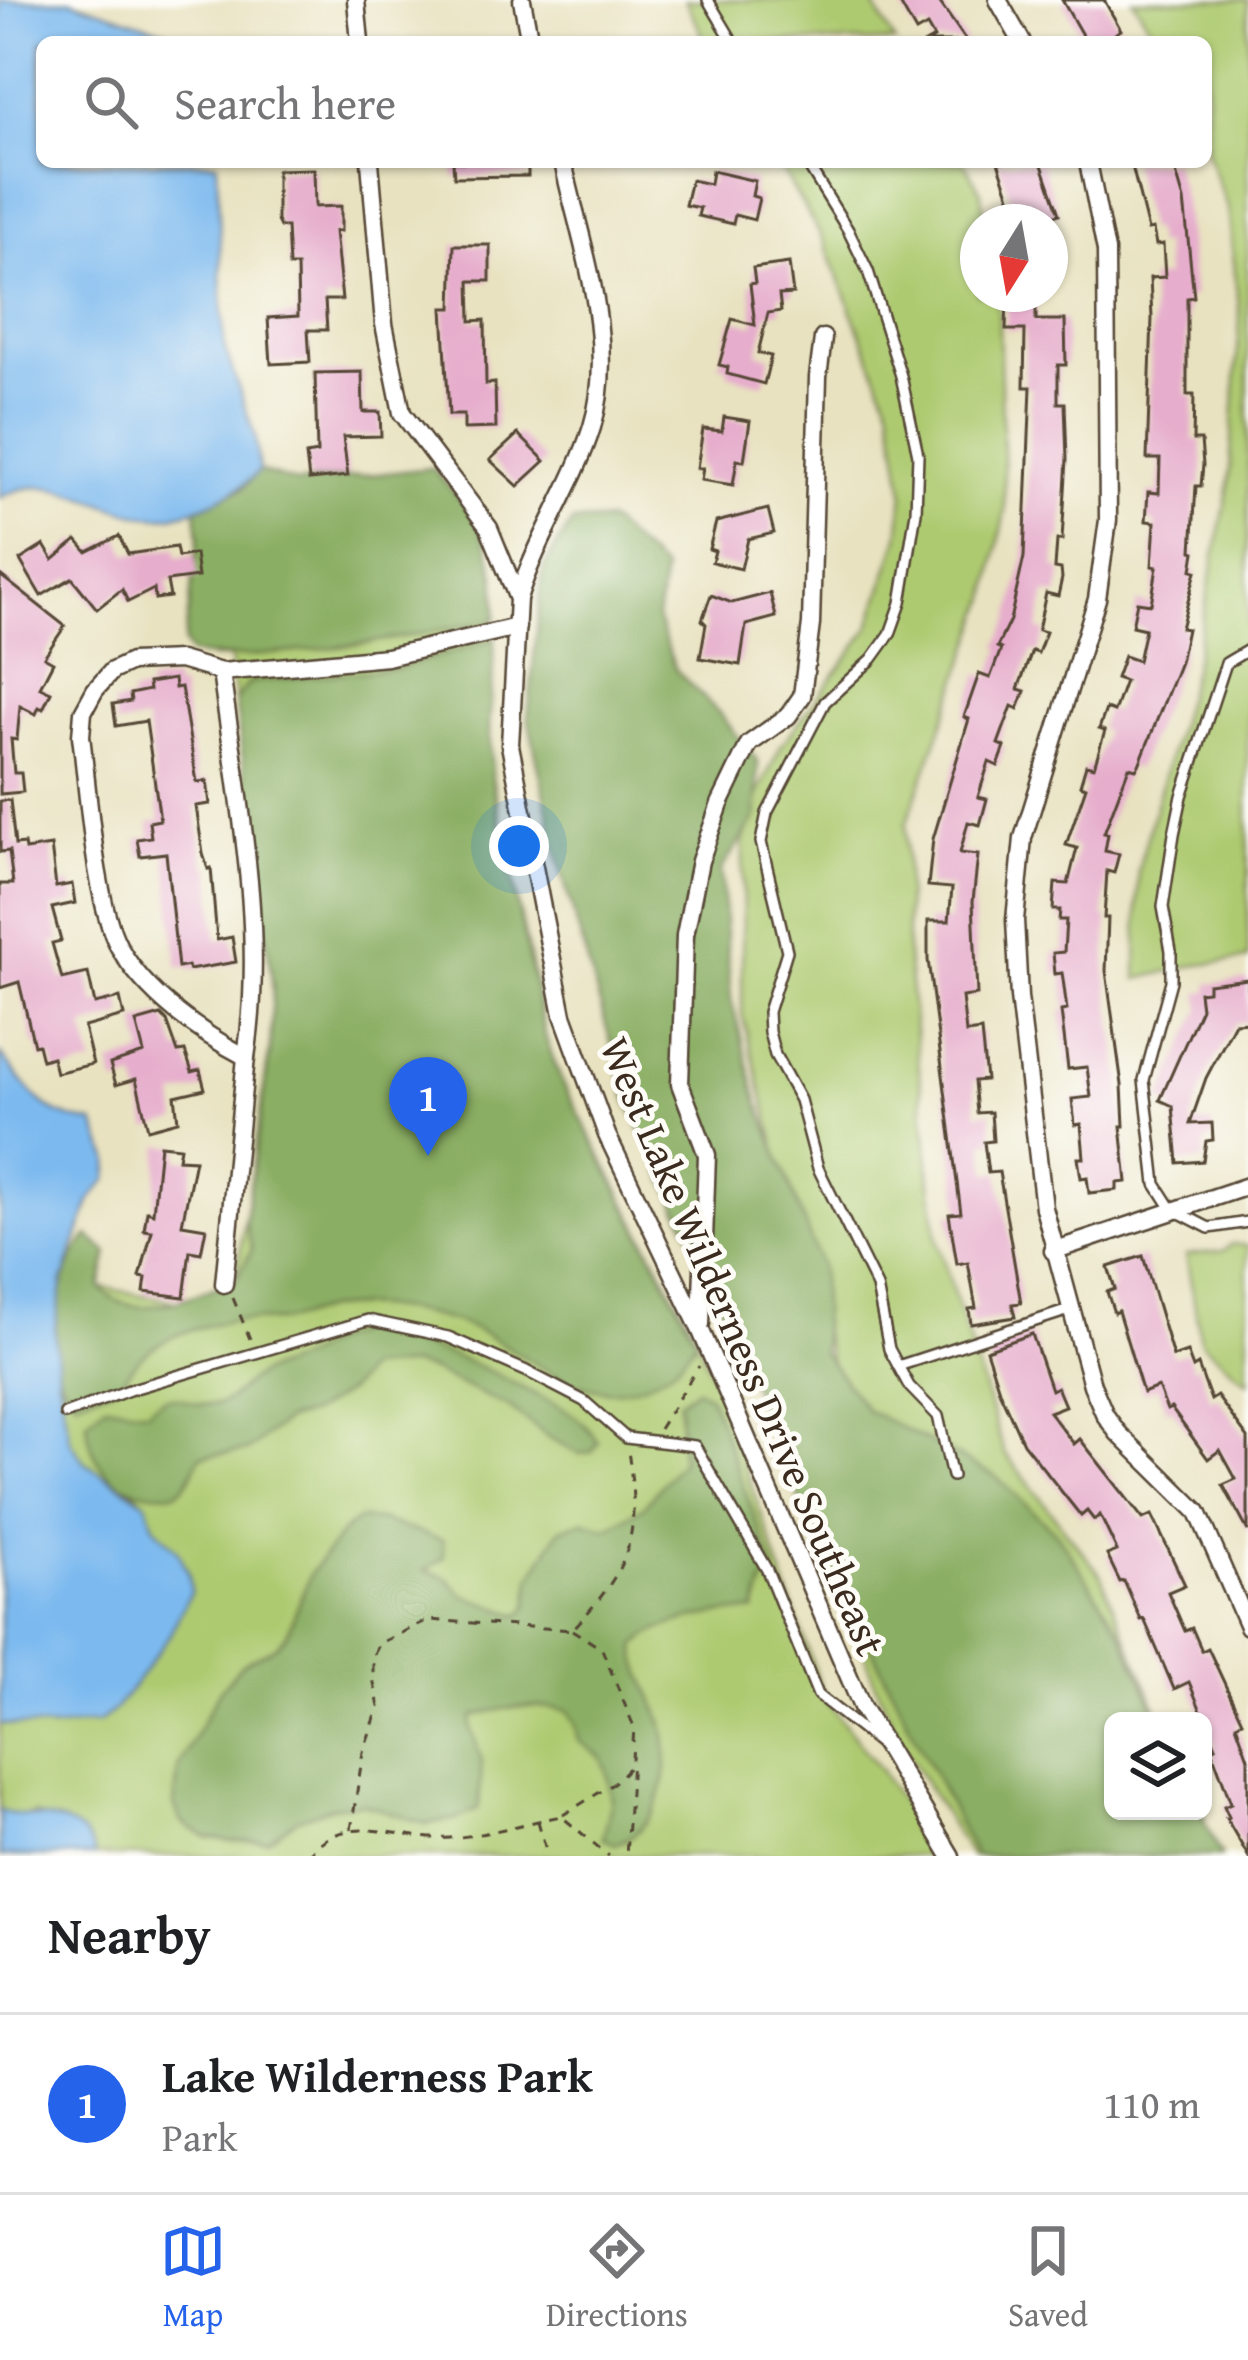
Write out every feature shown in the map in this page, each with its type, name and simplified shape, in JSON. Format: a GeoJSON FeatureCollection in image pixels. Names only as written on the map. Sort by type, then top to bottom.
{"type":"FeatureCollection","features":[{"type":"Feature","properties":{"kind":"street"},"geometry":{"type":"LineString","coordinates":[[356,0],[359,36]]}},
{"type":"Feature","properties":{"kind":"street"},"geometry":{"type":"LineString","coordinates":[[522,0],[529,36]]}},
{"type":"Feature","properties":{"kind":"street"},"geometry":{"type":"LineString","coordinates":[[998,0],[1019,36]]}},
{"type":"Feature","properties":{"kind":"street","name":"West Lake Wilderness Drive Southeast"},"geometry":{"type":"LineString","coordinates":[[371,168],[384,324],[402,413],[489,528],[518,598],[510,745],[563,1015],[607,1135],[701,1331],[826,1628],[884,1747],[951,1856]]}},
{"type":"Feature","properties":{"kind":"street"},"geometry":{"type":"LineString","coordinates":[[518,598],[593,424],[602,356],[564,168]]}},
{"type":"Feature","properties":{"kind":"street"},"geometry":{"type":"LineString","coordinates":[[1089,168],[1106,251],[1108,520],[1097,599],[1023,838],[1015,920],[1027,1067],[1053,1250],[1105,1415],[1198,1512],[1248,1626]]}},
{"type":"Feature","properties":{"kind":"street"},"geometry":{"type":"LineString","coordinates":[[701,1331],[707,1155],[680,1084],[685,935],[700,861],[749,744],[788,716],[802,696],[811,624],[823,338]]}},
{"type":"Feature","properties":{"kind":"street"},"geometry":{"type":"LineString","coordinates":[[246,1057],[202,1030],[148,982],[119,947],[110,921],[81,736],[83,712],[112,671],[130,662],[180,660],[221,672],[387,657],[517,627]]}},
{"type":"Feature","properties":{"kind":"street"},"geometry":{"type":"LineString","coordinates":[[221,672],[243,835],[255,976],[224,1284]]}},
{"type":"Feature","properties":{"kind":"street"},"geometry":{"type":"LineString","coordinates":[[1053,1250],[1248,1186]]}},
{"type":"Feature","properties":{"kind":"lane"},"geometry":{"type":"LineString","coordinates":[[707,0],[729,36]]}},
{"type":"Feature","properties":{"kind":"lane"},"geometry":{"type":"LineString","coordinates":[[809,168],[868,271],[901,376],[918,455],[916,512],[901,603],[890,634],[872,659],[825,702],[767,812],[761,842],[787,951],[768,1012],[769,1032],[800,1100],[818,1168],[877,1287],[889,1349],[909,1385],[938,1416],[952,1476]]}},
{"type":"Feature","properties":{"kind":"lane"},"geometry":{"type":"LineString","coordinates":[[1248,650],[1226,663],[1218,679],[1182,796],[1163,907],[1172,951],[1171,981],[1144,1080],[1156,1184],[1172,1209],[1209,1228],[1248,1222]]}},
{"type":"Feature","properties":{"kind":"lane"},"geometry":{"type":"LineString","coordinates":[[898,1366],[1069,1310]]}},
{"type":"Feature","properties":{"kind":"lane"},"geometry":{"type":"LineString","coordinates":[[65,1414],[129,1390],[368,1320],[448,1337],[562,1388],[605,1417],[626,1438],[695,1446],[767,1570],[818,1695],[884,1747]]}},
{"type":"Feature","properties":{"kind":"path"},"geometry":{"type":"LineString","coordinates":[[224,1284],[238,1305],[254,1352]]}},
{"type":"Feature","properties":{"kind":"path"},"geometry":{"type":"LineString","coordinates":[[652,1441],[709,1350]]}},
{"type":"Feature","properties":{"kind":"path"},"geometry":{"type":"LineString","coordinates":[[572,1630],[618,1576],[629,1544],[634,1503],[626,1438]]}},
{"type":"Feature","properties":{"kind":"path"},"geometry":{"type":"LineString","coordinates":[[351,1830],[362,1752],[379,1707],[373,1678],[378,1644],[428,1621],[572,1630],[602,1649],[634,1727],[626,1856]]}},
{"type":"Feature","properties":{"kind":"path"},"geometry":{"type":"LineString","coordinates":[[308,1856],[315,1846],[351,1830],[451,1838],[561,1816],[613,1784],[634,1762]]}},
{"type":"Feature","properties":{"kind":"path"},"geometry":{"type":"LineString","coordinates":[[561,1816],[609,1856]]}},
{"type":"Feature","properties":{"kind":"path"},"geometry":{"type":"LineString","coordinates":[[538,1820],[547,1854]]}},
{"type":"Feature","properties":{"kind":"green space"},"geometry":{"type":"Polygon","coordinates":[[[685,0],[871,0],[892,36],[703,36],[685,0]]]}},
{"type":"Feature","properties":{"kind":"green space"},"geometry":{"type":"Polygon","coordinates":[[[1133,0],[1248,0],[1248,959],[1137,979],[1138,870],[1192,674],[1229,484],[1240,316],[1228,209],[1212,167],[1212,36],[1156,36],[1133,0]]]}},
{"type":"Feature","properties":{"kind":"green space"},"geometry":{"type":"Polygon","coordinates":[[[781,168],[967,168],[981,192],[983,204],[960,204],[960,312],[999,312],[1005,511],[988,598],[906,825],[907,954],[937,1240],[1004,1452],[1100,1574],[1158,1712],[1104,1712],[1104,1820],[1204,1820],[1196,1856],[970,1856],[903,1746],[873,1678],[817,1517],[873,1528],[742,1014],[743,843],[756,798],[781,746],[869,629],[899,537],[904,493],[891,409],[823,239],[781,168]]]}},
{"type":"Feature","properties":{"kind":"green space"},"geometry":{"type":"Polygon","coordinates":[[[432,468],[496,575],[491,773],[547,1043],[560,1078],[693,1330],[722,1400],[824,1697],[881,1771],[936,1856],[95,1856],[36,1814],[19,1817],[0,1811],[0,1724],[54,1728],[189,1574],[142,1499],[89,1467],[72,1445],[57,1374],[63,1280],[231,1312],[274,1019],[271,961],[230,658],[212,658],[196,509],[242,489],[259,471],[298,483],[432,468]]]}},
{"type":"Feature","properties":{"kind":"green space"},"geometry":{"type":"Polygon","coordinates":[[[432,468],[483,536],[494,573],[496,619],[319,649],[242,656],[190,654],[184,643],[199,536],[196,509],[242,489],[259,471],[298,483],[432,468]]]}},
{"type":"Feature","properties":{"kind":"green space"},"geometry":{"type":"Polygon","coordinates":[[[609,521],[664,571],[657,618],[675,669],[720,714],[758,762],[756,817],[721,870],[731,999],[758,1102],[821,1267],[823,1353],[867,1410],[995,1476],[1058,1535],[1121,1632],[1156,1712],[1104,1712],[1104,1820],[1204,1820],[1222,1856],[975,1856],[834,1574],[785,1467],[695,1244],[628,1101],[560,867],[528,717],[543,568],[572,522],[609,521]]]}},
{"type":"Feature","properties":{"kind":"green space"},"geometry":{"type":"Polygon","coordinates":[[[495,639],[489,728],[493,788],[544,1033],[560,1078],[696,1339],[677,1364],[651,1381],[624,1390],[598,1389],[572,1382],[449,1320],[391,1308],[332,1308],[288,1320],[233,1321],[183,1333],[140,1358],[119,1385],[76,1400],[64,1386],[54,1344],[60,1294],[89,1236],[108,1253],[100,1287],[130,1305],[165,1304],[235,1281],[252,1250],[245,1221],[270,1051],[273,988],[235,700],[250,682],[400,668],[495,639]]]}},
{"type":"Feature","properties":{"kind":"green space"},"geometry":{"type":"Polygon","coordinates":[[[1232,1244],[1248,1246],[1248,1382],[1201,1342],[1186,1255],[1223,1251],[1232,1244]]]}},
{"type":"Feature","properties":{"kind":"green space"},"geometry":{"type":"Polygon","coordinates":[[[360,1331],[439,1351],[494,1373],[570,1413],[598,1441],[592,1452],[580,1454],[509,1407],[413,1365],[367,1369],[348,1391],[310,1414],[286,1420],[247,1451],[200,1456],[188,1481],[173,1493],[127,1487],[98,1462],[87,1421],[106,1404],[147,1411],[173,1397],[217,1404],[260,1374],[360,1331]]]}},
{"type":"Feature","properties":{"kind":"green space"},"geometry":{"type":"Polygon","coordinates":[[[696,1389],[710,1396],[774,1569],[764,1582],[755,1611],[676,1623],[636,1646],[663,1726],[666,1761],[653,1811],[631,1836],[615,1844],[603,1838],[612,1800],[606,1768],[601,1757],[579,1741],[568,1711],[533,1707],[473,1716],[471,1728],[482,1761],[479,1804],[477,1810],[457,1819],[425,1824],[362,1803],[297,1819],[268,1840],[231,1841],[207,1837],[181,1821],[174,1805],[179,1765],[220,1690],[242,1664],[286,1636],[311,1573],[344,1530],[360,1519],[379,1520],[443,1540],[444,1558],[425,1570],[446,1577],[463,1595],[520,1615],[528,1607],[531,1578],[560,1529],[584,1521],[612,1526],[644,1506],[681,1461],[679,1401],[696,1389]]]}},
{"type":"Feature","properties":{"kind":"water"},"geometry":{"type":"Polygon","coordinates":[[[0,0],[70,0],[181,36],[36,36],[36,168],[217,168],[224,346],[255,436],[259,471],[233,492],[170,516],[127,512],[43,487],[0,498],[0,0]]]}},
{"type":"Feature","properties":{"kind":"water"},"geometry":{"type":"Polygon","coordinates":[[[0,1053],[38,1100],[61,1114],[94,1123],[110,1161],[108,1179],[91,1199],[63,1280],[55,1329],[58,1380],[70,1440],[85,1463],[146,1502],[154,1526],[178,1551],[191,1591],[170,1634],[115,1709],[99,1722],[54,1728],[0,1724],[0,1053]]]}},
{"type":"Feature","properties":{"kind":"water"},"geometry":{"type":"Polygon","coordinates":[[[0,1811],[69,1825],[81,1831],[95,1856],[0,1856],[0,1811]]]}},
{"type":"Feature","properties":{"kind":"building"},"geometry":{"type":"Polygon","coordinates":[[[898,0],[938,0],[963,36],[933,36],[927,26],[916,32],[898,0]]]}},
{"type":"Feature","properties":{"kind":"building"},"geometry":{"type":"Polygon","coordinates":[[[1062,0],[1104,0],[1121,30],[1117,36],[1083,36],[1062,0]]]}},
{"type":"Feature","properties":{"kind":"building"},"geometry":{"type":"Polygon","coordinates":[[[453,168],[528,168],[528,176],[454,177],[453,168]]]}},
{"type":"Feature","properties":{"kind":"building"},"geometry":{"type":"Polygon","coordinates":[[[1000,168],[1043,168],[1056,204],[1013,204],[1000,168]]]}},
{"type":"Feature","properties":{"kind":"building"},"geometry":{"type":"Polygon","coordinates":[[[1132,168],[1175,168],[1184,200],[1194,297],[1187,298],[1187,395],[1194,395],[1193,440],[1201,440],[1203,465],[1201,486],[1196,486],[1192,570],[1196,571],[1181,628],[1187,629],[1180,662],[1139,765],[1129,767],[1104,833],[1108,834],[1105,851],[1119,854],[1114,873],[1107,871],[1104,918],[1108,918],[1106,971],[1122,1085],[1127,1182],[1117,1183],[1117,1190],[1089,1193],[1087,1177],[1081,1178],[1081,1124],[1075,1125],[1072,1099],[1091,1097],[1087,1067],[1068,1069],[1061,1011],[1067,1010],[1063,979],[1062,973],[1055,974],[1053,953],[1064,952],[1066,920],[1059,920],[1060,910],[1053,910],[1055,883],[1068,884],[1077,848],[1066,845],[1086,787],[1080,785],[1086,765],[1094,767],[1106,709],[1114,712],[1125,681],[1116,678],[1124,656],[1138,661],[1145,629],[1132,626],[1137,602],[1151,604],[1157,567],[1152,566],[1155,522],[1146,521],[1148,492],[1159,493],[1160,459],[1147,459],[1150,278],[1165,277],[1163,244],[1156,245],[1153,229],[1148,230],[1132,168]]]}},
{"type":"Feature","properties":{"kind":"building"},"geometry":{"type":"Polygon","coordinates":[[[314,169],[315,207],[341,206],[341,231],[335,231],[342,300],[325,300],[327,330],[308,330],[310,362],[271,364],[268,318],[298,316],[297,266],[289,266],[287,227],[280,227],[277,221],[277,170],[314,169]]]}},
{"type":"Feature","properties":{"kind":"building"},"geometry":{"type":"Polygon","coordinates":[[[712,171],[755,181],[752,196],[759,198],[754,220],[735,215],[733,224],[698,216],[700,208],[685,205],[691,180],[710,184],[712,171]]]}},
{"type":"Feature","properties":{"kind":"building"},"geometry":{"type":"Polygon","coordinates":[[[454,245],[490,245],[490,281],[470,281],[471,321],[485,320],[486,384],[495,383],[496,428],[464,429],[464,415],[449,415],[443,308],[452,308],[454,245]]]}},
{"type":"Feature","properties":{"kind":"building"},"geometry":{"type":"Polygon","coordinates":[[[789,263],[793,294],[779,295],[781,311],[768,313],[758,353],[771,356],[764,384],[727,374],[728,367],[719,365],[732,319],[755,325],[753,268],[789,263]]]}},
{"type":"Feature","properties":{"kind":"building"},"geometry":{"type":"Polygon","coordinates":[[[1006,312],[1036,312],[1036,320],[1065,320],[1066,365],[1058,365],[1058,403],[1065,403],[1067,459],[1062,540],[1057,540],[1055,568],[1061,569],[1062,578],[1058,596],[1046,593],[1038,630],[1046,632],[1038,653],[1032,651],[1018,689],[1025,691],[1018,709],[1012,706],[998,744],[1005,747],[998,766],[989,762],[978,797],[987,799],[980,825],[968,822],[960,853],[978,855],[973,901],[977,995],[962,997],[966,1033],[981,1031],[986,1080],[974,1081],[977,1113],[991,1112],[993,1141],[984,1142],[988,1173],[999,1172],[1021,1303],[1012,1304],[1015,1317],[971,1324],[969,1309],[976,1308],[968,1262],[957,1264],[949,1214],[961,1213],[928,960],[928,921],[949,921],[952,888],[928,886],[933,839],[969,719],[964,717],[979,674],[990,678],[1001,649],[997,647],[1010,620],[1024,557],[1031,387],[1024,387],[1025,330],[1006,330],[1006,312]]]}},
{"type":"Feature","properties":{"kind":"building"},"geometry":{"type":"Polygon","coordinates":[[[362,372],[363,412],[380,412],[381,436],[343,437],[348,476],[309,480],[306,455],[317,453],[315,373],[362,372]]]}},
{"type":"Feature","properties":{"kind":"building"},"geometry":{"type":"Polygon","coordinates":[[[724,417],[750,421],[744,461],[737,460],[733,485],[701,480],[703,468],[697,468],[703,429],[722,431],[724,417]]]}},
{"type":"Feature","properties":{"kind":"building"},"geometry":{"type":"Polygon","coordinates":[[[518,434],[545,461],[518,486],[490,460],[518,434]]]}},
{"type":"Feature","properties":{"kind":"building"},"geometry":{"type":"Polygon","coordinates":[[[768,509],[774,533],[748,539],[741,569],[712,562],[715,551],[709,549],[716,522],[768,509]]]}},
{"type":"Feature","properties":{"kind":"building"},"geometry":{"type":"Polygon","coordinates":[[[119,536],[128,554],[176,547],[178,557],[195,554],[198,577],[167,581],[170,597],[155,599],[154,589],[128,602],[122,589],[97,609],[72,578],[41,596],[20,560],[44,545],[53,560],[77,540],[87,552],[119,536]]]}},
{"type":"Feature","properties":{"kind":"building"},"geometry":{"type":"Polygon","coordinates":[[[0,575],[65,626],[44,657],[53,662],[40,687],[51,692],[43,709],[39,707],[36,714],[20,706],[17,740],[11,739],[14,773],[21,773],[23,792],[0,794],[0,575]]]}},
{"type":"Feature","properties":{"kind":"building"},"geometry":{"type":"Polygon","coordinates":[[[770,593],[776,617],[746,625],[740,665],[700,658],[706,624],[702,620],[711,595],[732,603],[770,593]]]}},
{"type":"Feature","properties":{"kind":"building"},"geometry":{"type":"Polygon","coordinates":[[[174,679],[175,688],[181,687],[197,782],[207,781],[210,804],[196,806],[203,854],[211,868],[217,940],[232,937],[236,962],[189,970],[188,966],[178,968],[166,853],[140,856],[137,839],[151,837],[149,822],[160,820],[146,721],[116,726],[113,704],[131,701],[130,694],[149,690],[148,683],[174,679]]]}},
{"type":"Feature","properties":{"kind":"building"},"geometry":{"type":"Polygon","coordinates":[[[10,800],[15,845],[24,844],[25,850],[51,846],[56,887],[72,884],[75,903],[52,908],[61,941],[52,943],[62,979],[88,973],[95,1004],[120,998],[124,1016],[84,1027],[93,1064],[56,1073],[52,1057],[42,1060],[38,1044],[34,1045],[19,982],[0,988],[0,884],[13,884],[9,851],[0,852],[0,801],[10,800]]]}},
{"type":"Feature","properties":{"kind":"building"},"geometry":{"type":"Polygon","coordinates":[[[1248,979],[1248,1022],[1235,1023],[1206,1078],[1190,1124],[1212,1123],[1213,1140],[1206,1141],[1203,1161],[1178,1163],[1173,1106],[1160,1100],[1201,1008],[1199,992],[1208,991],[1208,984],[1248,979]]]}},
{"type":"Feature","properties":{"kind":"building"},"geometry":{"type":"Polygon","coordinates":[[[161,1015],[178,1052],[185,1051],[192,1072],[200,1070],[205,1089],[175,1096],[178,1121],[148,1129],[136,1079],[116,1085],[110,1064],[144,1053],[136,1022],[161,1015]]]}},
{"type":"Feature","properties":{"kind":"building"},"geometry":{"type":"Polygon","coordinates":[[[160,1145],[180,1147],[178,1159],[195,1160],[182,1224],[206,1228],[201,1253],[190,1251],[184,1297],[144,1292],[146,1278],[140,1277],[152,1231],[144,1230],[147,1211],[153,1213],[160,1145]]]}},
{"type":"Feature","properties":{"kind":"building"},"geometry":{"type":"Polygon","coordinates":[[[1143,1256],[1173,1357],[1187,1352],[1193,1368],[1198,1365],[1211,1400],[1217,1396],[1248,1438],[1248,1531],[1223,1485],[1236,1479],[1220,1450],[1208,1459],[1171,1408],[1167,1410],[1158,1387],[1143,1393],[1118,1311],[1114,1313],[1107,1292],[1115,1289],[1108,1267],[1143,1256]]]}},
{"type":"Feature","properties":{"kind":"building"},"geometry":{"type":"Polygon","coordinates":[[[1032,1334],[1051,1390],[1057,1387],[1065,1406],[1049,1412],[1074,1444],[1080,1439],[1143,1519],[1152,1515],[1185,1585],[1168,1592],[1185,1631],[1192,1628],[1202,1651],[1208,1648],[1242,1721],[1236,1724],[1248,1758],[1248,1856],[1226,1818],[1224,1806],[1231,1803],[1212,1752],[1216,1747],[1212,1712],[1201,1712],[1189,1682],[1174,1689],[1144,1619],[1107,1555],[1117,1551],[1100,1515],[1094,1520],[1087,1511],[1081,1516],[1023,1443],[986,1350],[1032,1334]]]}},
{"type":"Feature","properties":{"kind":"place","name":"Lake Wilderness Park"},"geometry":{"type":"Point","coordinates":[428,1156]}}]}
